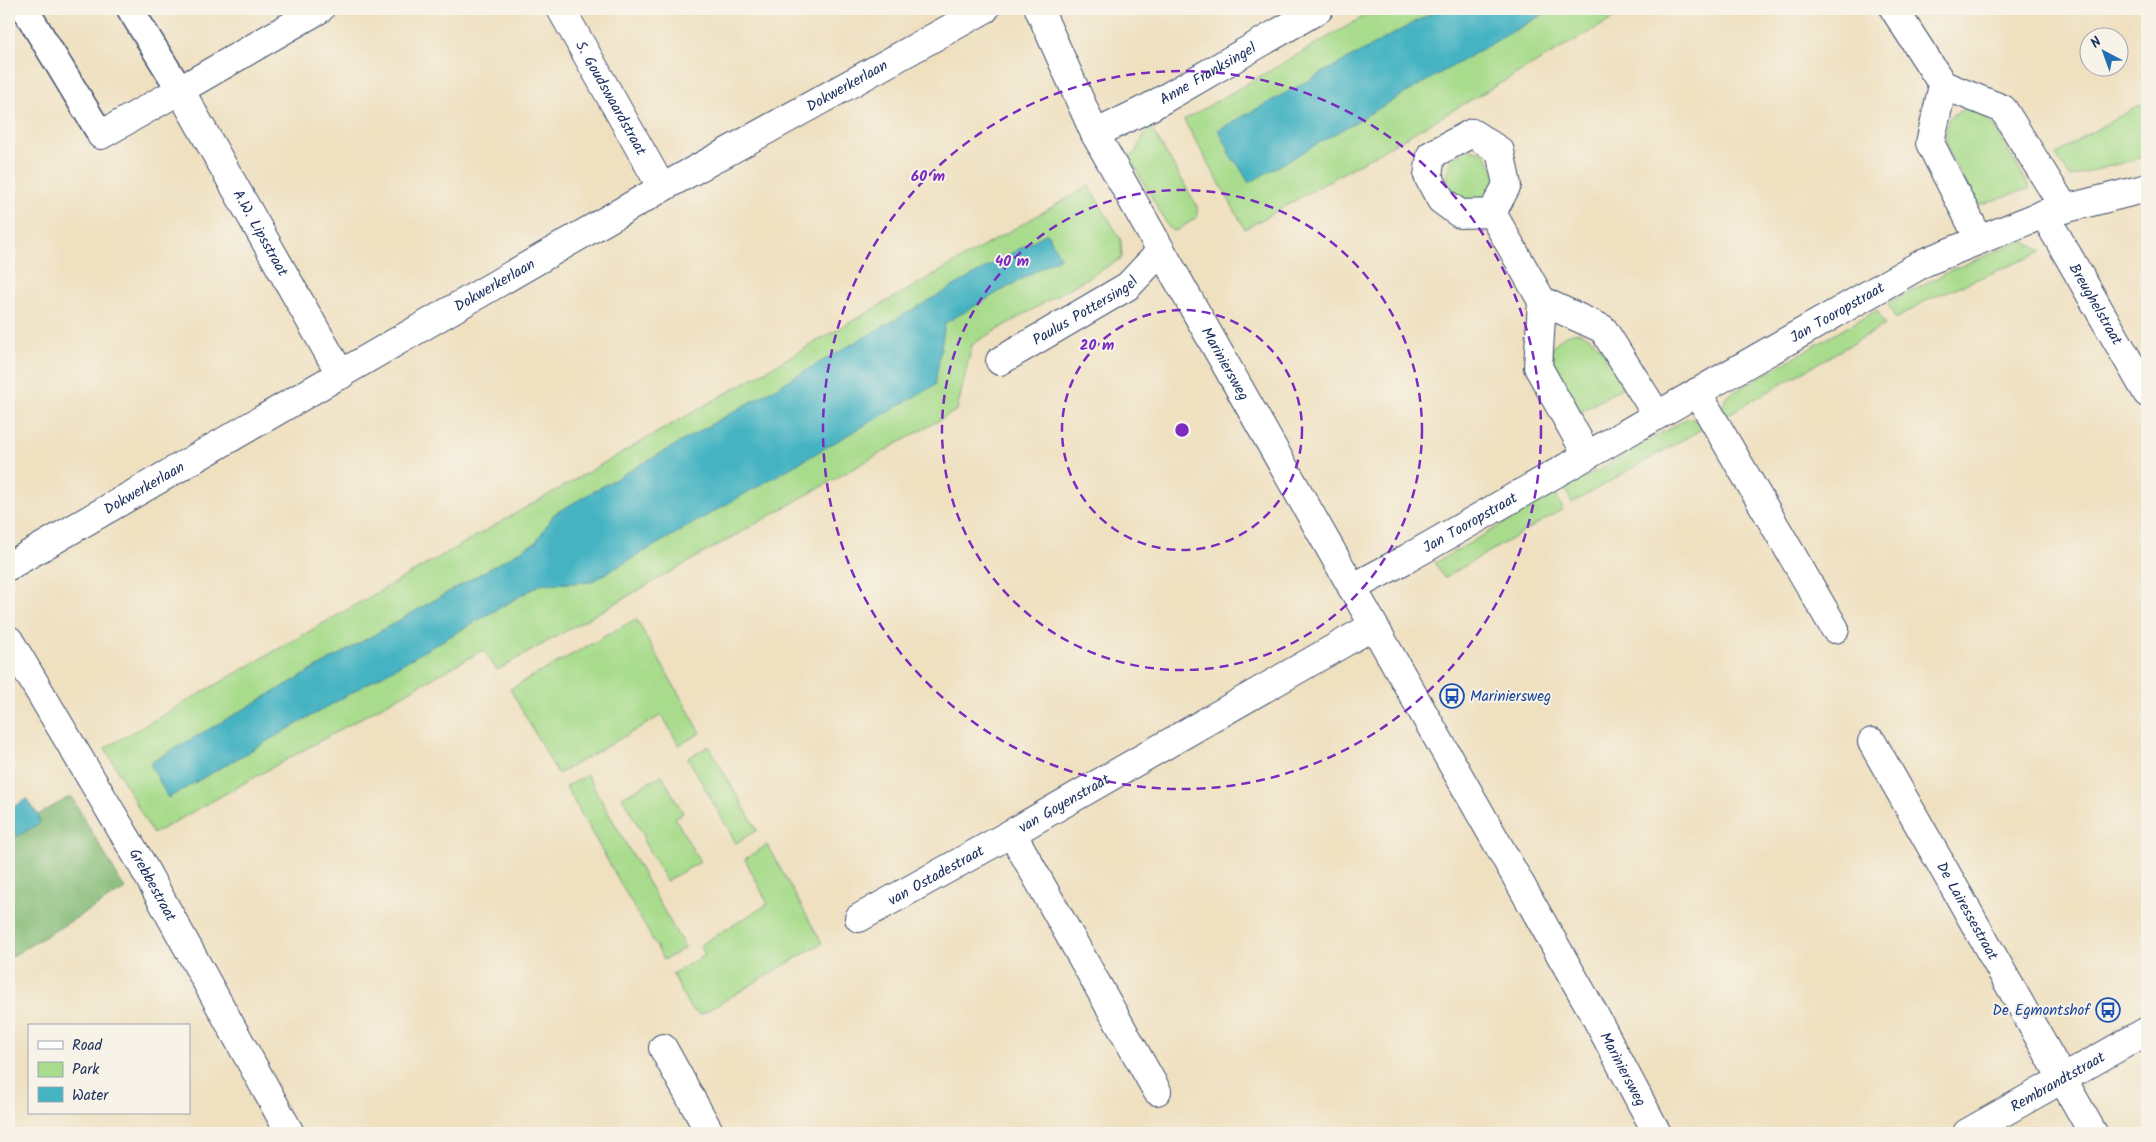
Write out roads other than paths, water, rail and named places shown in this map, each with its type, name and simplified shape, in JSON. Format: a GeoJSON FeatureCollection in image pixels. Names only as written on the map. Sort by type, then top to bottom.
{"type":"FeatureCollection","features":[{"type":"Feature","properties":{"kind":"street"},"geometry":{"type":"LineString","coordinates":[[25,9],[101,135],[320,9]]}},
{"type":"Feature","properties":{"kind":"street","name":"A.W. Lipsstraat"},"geometry":{"type":"LineString","coordinates":[[130,9],[180,90],[341,375]]}},
{"type":"Feature","properties":{"kind":"street","name":"S. Goudswaardstraat"},"geometry":{"type":"LineString","coordinates":[[561,9],[662,188]]}},
{"type":"Feature","properties":{"kind":"street","name":"Dokwerkerlaan"},"geometry":{"type":"LineString","coordinates":[[9,566],[662,188],[985,9]]}},
{"type":"Feature","properties":{"kind":"street","name":"Mariniersweg"},"geometry":{"type":"LineString","coordinates":[[1039,9],[1094,134],[1594,1014],[1656,1133]]}},
{"type":"Feature","properties":{"kind":"street","name":"Anne Franksingel"},"geometry":{"type":"LineString","coordinates":[[1094,134],[1150,107],[1319,9]]}},
{"type":"Feature","properties":{"kind":"street"},"geometry":{"type":"LineString","coordinates":[[1894,9],[1943,85],[2003,109],[2054,212]]}},
{"type":"Feature","properties":{"kind":"street"},"geometry":{"type":"LineString","coordinates":[[1943,85],[1930,142],[1979,239]]}},
{"type":"Feature","properties":{"kind":"street","name":"Jan Tooropstraat"},"geometry":{"type":"LineString","coordinates":[[1352,588],[1908,271],[1979,239],[2054,212],[2147,188]]}},
{"type":"Feature","properties":{"kind":"street","name":"Breughelstraat"},"geometry":{"type":"LineString","coordinates":[[2054,212],[2147,393]]}},
{"type":"Feature","properties":{"kind":"street"},"geometry":{"type":"LineString","coordinates":[[1492,213],[1542,301],[1538,367],[1587,455]]}},
{"type":"Feature","properties":{"kind":"street","name":"Paulus Pottersingel"},"geometry":{"type":"LineString","coordinates":[[1000,361],[1128,286],[1161,251]]}},
{"type":"Feature","properties":{"kind":"street"},"geometry":{"type":"LineString","coordinates":[[1542,301],[1603,329],[1657,415]]}},
{"type":"Feature","properties":{"kind":"street"},"geometry":{"type":"LineString","coordinates":[[1697,392],[1835,629]]}},
{"type":"Feature","properties":{"kind":"street","name":"van Goyenstraat"},"geometry":{"type":"LineString","coordinates":[[1157,1092],[1012,833],[1374,626]]}},
{"type":"Feature","properties":{"kind":"street","name":"Grebbestraat"},"geometry":{"type":"LineString","coordinates":[[9,640],[140,861],[290,1133]]}},
{"type":"Feature","properties":{"kind":"street","name":"De Lairessestraat"},"geometry":{"type":"LineString","coordinates":[[1872,742],[2093,1133]]}},
{"type":"Feature","properties":{"kind":"street","name":"van Ostadestraat"},"geometry":{"type":"LineString","coordinates":[[859,918],[1012,833]]}},
{"type":"Feature","properties":{"kind":"street","name":"Rembrandtstraat"},"geometry":{"type":"LineString","coordinates":[[1967,1133],[2147,1031]]}},
{"type":"Feature","properties":{"kind":"street"},"geometry":{"type":"LineString","coordinates":[[663,1048],[710,1133]]}},
{"type":"Feature","properties":{"kind":"water"},"geometry":{"type":"Polygon","coordinates":[[[1439,9],[1552,9],[1249,183],[1237,163],[1228,153],[1229,149],[1218,130],[1439,9]]]}},
{"type":"Feature","properties":{"kind":"water"},"geometry":{"type":"Polygon","coordinates":[[[1047,233],[1060,257],[945,323],[935,385],[591,582],[541,584],[168,798],[150,763],[536,542],[554,514],[1047,233]]]}},
{"type":"Feature","properties":{"kind":"water"},"geometry":{"type":"Polygon","coordinates":[[[27,799],[38,815],[40,823],[9,841],[9,809],[27,799]]]}},
{"type":"Feature","properties":{"kind":"place","name":"Mariniersweg"},"geometry":{"type":"Point","coordinates":[1452,696]}},
{"type":"Feature","properties":{"kind":"place","name":"De Egmontshof"},"geometry":{"type":"Point","coordinates":[2108,1010]}}]}
